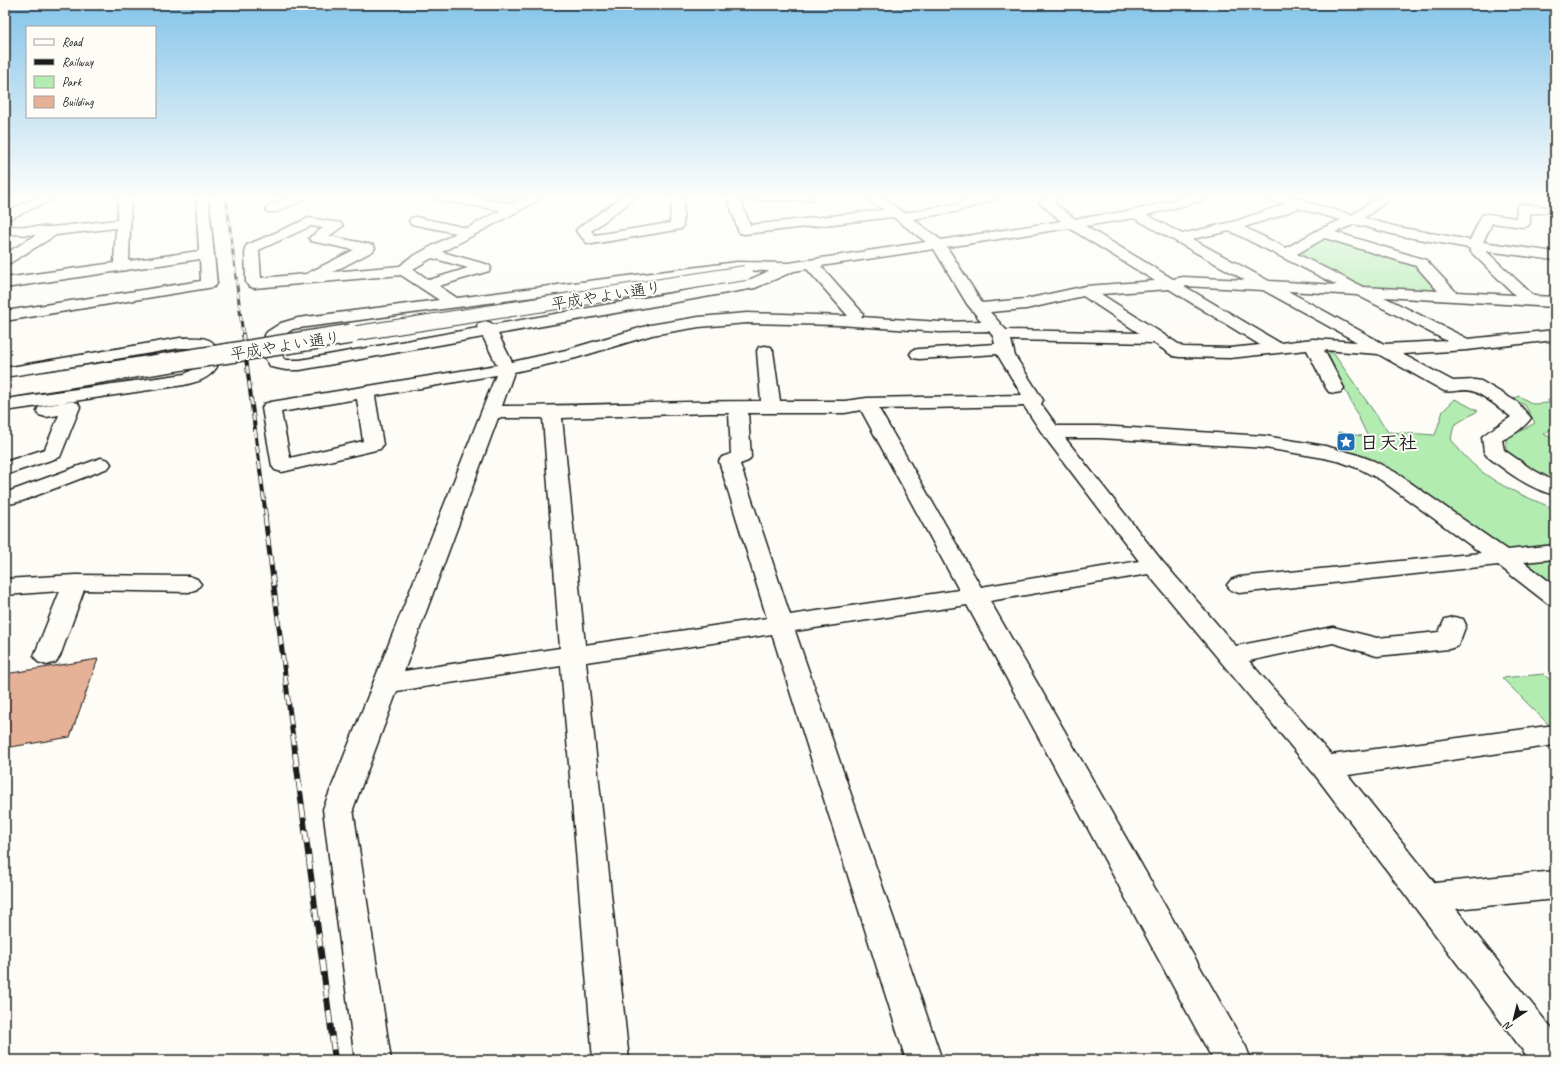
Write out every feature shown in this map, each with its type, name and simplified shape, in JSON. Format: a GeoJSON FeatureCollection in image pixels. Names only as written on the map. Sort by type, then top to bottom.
{"type":"FeatureCollection","features":[{"type":"Feature","properties":{"kind":"street"},"geometry":{"type":"LineString","coordinates":[[5,260],[28,246]]}},
{"type":"Feature","properties":{"kind":"street"},"geometry":{"type":"LineString","coordinates":[[121,267],[122,246]]}},
{"type":"Feature","properties":{"kind":"street"},"geometry":{"type":"LineString","coordinates":[[5,316],[209,284],[205,246]]}},
{"type":"Feature","properties":{"kind":"street"},"geometry":{"type":"LineString","coordinates":[[257,246],[252,248],[254,282],[404,270],[413,262],[444,246]]}},
{"type":"Feature","properties":{"kind":"street"},"geometry":{"type":"LineString","coordinates":[[310,278],[368,248],[356,246]]}},
{"type":"Feature","properties":{"kind":"street","name":"平成やよい通り"},"geometry":{"type":"LineString","coordinates":[[5,388],[927,246]]}},
{"type":"Feature","properties":{"kind":"street"},"geometry":{"type":"LineString","coordinates":[[491,412],[552,412],[738,407],[845,407],[867,404],[1034,400],[1006,356],[999,336],[939,246]]}},
{"type":"Feature","properties":{"kind":"street"},"geometry":{"type":"LineString","coordinates":[[1108,246],[1277,348]]}},
{"type":"Feature","properties":{"kind":"street"},"geometry":{"type":"LineString","coordinates":[[1194,246],[1450,387],[1475,385],[1510,406],[1522,418],[1492,438],[1494,452],[1511,465],[1537,481],[1555,489]]}},
{"type":"Feature","properties":{"kind":"street"},"geometry":{"type":"LineString","coordinates":[[1270,246],[1467,345]]}},
{"type":"Feature","properties":{"kind":"street"},"geometry":{"type":"LineString","coordinates":[[1287,254],[1302,246]]}},
{"type":"Feature","properties":{"kind":"street"},"geometry":{"type":"LineString","coordinates":[[1363,246],[1421,263],[1450,296]]}},
{"type":"Feature","properties":{"kind":"street"},"geometry":{"type":"LineString","coordinates":[[1475,246],[1476,249],[1530,300]]}},
{"type":"Feature","properties":{"kind":"street"},"geometry":{"type":"LineString","coordinates":[[1479,246],[1555,256]]}},
{"type":"Feature","properties":{"kind":"street"},"geometry":{"type":"LineString","coordinates":[[426,284],[484,268],[430,253]]}},
{"type":"Feature","properties":{"kind":"street"},"geometry":{"type":"LineString","coordinates":[[5,283],[206,254]]}},
{"type":"Feature","properties":{"kind":"street"},"geometry":{"type":"LineString","coordinates":[[810,263],[855,314]]}},
{"type":"Feature","properties":{"kind":"street"},"geometry":{"type":"LineString","coordinates":[[737,266],[790,267],[755,282],[486,328],[300,365],[286,365],[277,363],[274,358],[273,335],[287,326],[298,323],[737,266]]}},
{"type":"Feature","properties":{"kind":"street"},"geometry":{"type":"LineString","coordinates":[[404,270],[454,303]]}},
{"type":"Feature","properties":{"kind":"street"},"geometry":{"type":"LineString","coordinates":[[979,308],[1026,304],[1086,291],[1172,284],[1183,281],[1555,302]]}},
{"type":"Feature","properties":{"kind":"street"},"geometry":{"type":"LineString","coordinates":[[1086,291],[1179,352],[1230,353],[1313,344],[1379,349],[1429,348],[1555,335]]}},
{"type":"Feature","properties":{"kind":"street"},"geometry":{"type":"LineString","coordinates":[[365,392],[373,444],[282,466],[271,408],[365,392],[507,368],[570,354],[650,330],[698,322],[747,318],[839,320],[940,327],[999,336],[1156,338]]}},
{"type":"Feature","properties":{"kind":"street"},"geometry":{"type":"LineString","coordinates":[[372,1060],[338,809],[507,368],[486,328]]}},
{"type":"Feature","properties":{"kind":"street"},"geometry":{"type":"LineString","coordinates":[[919,354],[999,336]]}},
{"type":"Feature","properties":{"kind":"street"},"geometry":{"type":"LineString","coordinates":[[5,373],[185,343],[201,343],[207,346],[208,367],[204,372],[197,376],[184,380],[5,405]]}},
{"type":"Feature","properties":{"kind":"street"},"geometry":{"type":"LineString","coordinates":[[1313,344],[1335,388]]}},
{"type":"Feature","properties":{"kind":"street"},"geometry":{"type":"LineString","coordinates":[[765,351],[771,407]]}},
{"type":"Feature","properties":{"kind":"street"},"geometry":{"type":"LineString","coordinates":[[1029,400],[1051,432],[1154,566],[1325,767],[1553,1060]]}},
{"type":"Feature","properties":{"kind":"street"},"geometry":{"type":"LineString","coordinates":[[867,404],[1233,1060]]}},
{"type":"Feature","properties":{"kind":"street"},"geometry":{"type":"LineString","coordinates":[[5,418],[71,407],[53,453],[5,469]]}},
{"type":"Feature","properties":{"kind":"street"},"geometry":{"type":"LineString","coordinates":[[738,407],[741,457],[729,460],[781,625],[924,1060]]}},
{"type":"Feature","properties":{"kind":"street"},"geometry":{"type":"LineString","coordinates":[[552,412],[611,1060]]}},
{"type":"Feature","properties":{"kind":"street"},"geometry":{"type":"LineString","coordinates":[[1051,432],[1099,432],[1265,442],[1348,458],[1367,465],[1388,476],[1501,556],[1555,598]]}},
{"type":"Feature","properties":{"kind":"street"},"geometry":{"type":"LineString","coordinates":[[5,499],[15,497],[101,464]]}},
{"type":"Feature","properties":{"kind":"street"},"geometry":{"type":"LineString","coordinates":[[1239,584],[1501,556],[1555,552]]}},
{"type":"Feature","properties":{"kind":"street"},"geometry":{"type":"LineString","coordinates":[[387,683],[573,654],[974,596],[1154,566]]}},
{"type":"Feature","properties":{"kind":"street"},"geometry":{"type":"LineString","coordinates":[[5,587],[75,582],[189,584]]}},
{"type":"Feature","properties":{"kind":"street"},"geometry":{"type":"LineString","coordinates":[[47,656],[75,582]]}},
{"type":"Feature","properties":{"kind":"street"},"geometry":{"type":"LineString","coordinates":[[1230,656],[1333,634],[1377,648],[1449,640],[1454,625]]}},
{"type":"Feature","properties":{"kind":"street"},"geometry":{"type":"LineString","coordinates":[[1325,767],[1555,735]]}},
{"type":"Feature","properties":{"kind":"street"},"geometry":{"type":"LineString","coordinates":[[1427,898],[1555,885]]}},
{"type":"Feature","properties":{"kind":"green space"},"geometry":{"type":"Polygon","coordinates":[[[1311,246],[1353,246],[1417,263],[1444,293],[1375,289],[1356,285],[1294,255],[1311,246]]]}},
{"type":"Feature","properties":{"kind":"green space"},"geometry":{"type":"Polygon","coordinates":[[[1326,350],[1334,354],[1388,432],[1435,435],[1443,411],[1455,399],[1478,411],[1454,425],[1451,439],[1462,453],[1485,474],[1497,482],[1525,496],[1555,509],[1555,586],[1420,490],[1376,462],[1345,452],[1338,432],[1368,437],[1326,350]]]}},
{"type":"Feature","properties":{"kind":"green space"},"geometry":{"type":"Polygon","coordinates":[[[1519,396],[1533,404],[1549,403],[1548,400],[1555,399],[1555,427],[1543,434],[1555,439],[1555,483],[1532,472],[1506,451],[1506,439],[1535,423],[1525,405],[1512,399],[1519,396]]]}},
{"type":"Feature","properties":{"kind":"green space"},"geometry":{"type":"Polygon","coordinates":[[[1544,674],[1555,685],[1555,727],[1551,727],[1502,678],[1544,674]]]}},
{"type":"Feature","properties":{"kind":"building"},"geometry":{"type":"Polygon","coordinates":[[[98,659],[70,737],[5,748],[5,674],[98,659]]]}},
{"type":"Feature","properties":{"kind":"railway"},"geometry":{"type":"LineString","coordinates":[[232,246],[243,335]]}},
{"type":"Feature","properties":{"kind":"railway"},"geometry":{"type":"LineString","coordinates":[[243,334],[266,517]]}},
{"type":"Feature","properties":{"kind":"railway"},"geometry":{"type":"LineString","coordinates":[[265,516],[295,754]]}},
{"type":"Feature","properties":{"kind":"railway"},"geometry":{"type":"LineString","coordinates":[[295,753],[335,1060]]}},
{"type":"Feature","properties":{"kind":"place","name":"日天社"},"geometry":{"type":"Point","coordinates":[1346,442]}}]}
